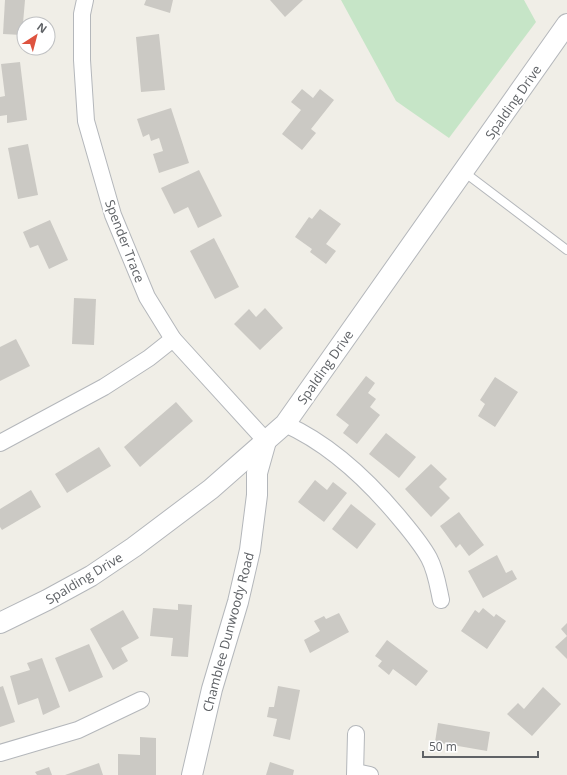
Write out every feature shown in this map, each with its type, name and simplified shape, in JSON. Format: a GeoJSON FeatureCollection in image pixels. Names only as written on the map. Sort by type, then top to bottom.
{"type":"FeatureCollection","features":[{"type":"Feature","properties":{"kind":"street","name":"Spender Trace"},"geometry":{"type":"LineString","coordinates":[[85,0],[82,14],[82,60],[86,121],[113,215],[147,297],[173,339],[266,441]]}},
{"type":"Feature","properties":{"kind":"street","name":"Spalding Drive"},"geometry":{"type":"LineString","coordinates":[[0,623],[91,576],[128,551],[210,489],[285,424],[567,24]]}},
{"type":"Feature","properties":{"kind":"street"},"geometry":{"type":"LineString","coordinates":[[0,443],[104,387],[148,358],[173,339]]}},
{"type":"Feature","properties":{"kind":"street"},"geometry":{"type":"LineString","coordinates":[[285,424],[317,441],[348,465],[371,486],[390,507],[411,532],[429,558],[436,578],[441,600]]}},
{"type":"Feature","properties":{"kind":"street","name":"Chamblee Dunwoody Road"},"geometry":{"type":"LineString","coordinates":[[192,775],[212,689],[238,602],[250,550],[257,495],[257,473],[266,441]]}},
{"type":"Feature","properties":{"kind":"street"},"geometry":{"type":"LineString","coordinates":[[0,753],[78,730],[141,700]]}},
{"type":"Feature","properties":{"kind":"street"},"geometry":{"type":"LineString","coordinates":[[356,734],[360,774]]}},
{"type":"Feature","properties":{"kind":"lane"},"geometry":{"type":"LineString","coordinates":[[464,172],[567,250]]}},
{"type":"Feature","properties":{"kind":"green space"},"geometry":{"type":"Polygon","coordinates":[[[341,0],[524,0],[536,22],[449,138],[396,101],[341,0]]]}},
{"type":"Feature","properties":{"kind":"building"},"geometry":{"type":"Polygon","coordinates":[[[5,0],[25,0],[24,16],[16,16],[16,35],[3,34],[5,0]]]}},
{"type":"Feature","properties":{"kind":"building"},"geometry":{"type":"Polygon","coordinates":[[[146,0],[173,0],[170,13],[144,5],[146,0]]]}},
{"type":"Feature","properties":{"kind":"building"},"geometry":{"type":"Polygon","coordinates":[[[270,0],[303,0],[285,17],[270,0]]]}},
{"type":"Feature","properties":{"kind":"building"},"geometry":{"type":"Polygon","coordinates":[[[159,34],[165,90],[141,92],[136,37],[159,34]]]}},
{"type":"Feature","properties":{"kind":"building"},"geometry":{"type":"Polygon","coordinates":[[[20,62],[27,120],[7,123],[7,115],[0,116],[0,97],[5,96],[1,64],[20,62]]]}},
{"type":"Feature","properties":{"kind":"building"},"geometry":{"type":"Polygon","coordinates":[[[302,89],[313,98],[320,89],[334,100],[311,129],[316,133],[302,150],[282,134],[301,110],[291,102],[302,89]]]}},
{"type":"Feature","properties":{"kind":"building"},"geometry":{"type":"Polygon","coordinates":[[[171,108],[189,163],[159,173],[153,154],[163,151],[159,138],[151,141],[149,134],[143,137],[137,119],[171,108]]]}},
{"type":"Feature","properties":{"kind":"building"},"geometry":{"type":"Polygon","coordinates":[[[28,144],[38,195],[18,199],[8,148],[28,144]]]}},
{"type":"Feature","properties":{"kind":"building"},"geometry":{"type":"Polygon","coordinates":[[[199,170],[222,216],[198,228],[188,207],[174,214],[161,188],[199,170]]]}},
{"type":"Feature","properties":{"kind":"building"},"geometry":{"type":"Polygon","coordinates":[[[320,209],[341,224],[326,244],[336,251],[326,264],[310,252],[312,249],[295,237],[309,217],[312,219],[320,209]]]}},
{"type":"Feature","properties":{"kind":"building"},"geometry":{"type":"Polygon","coordinates":[[[50,220],[68,260],[49,269],[38,245],[30,248],[23,232],[50,220]]]}},
{"type":"Feature","properties":{"kind":"building"},"geometry":{"type":"Polygon","coordinates":[[[214,238],[239,287],[215,299],[190,251],[214,238]]]}},
{"type":"Feature","properties":{"kind":"building"},"geometry":{"type":"Polygon","coordinates":[[[74,298],[96,299],[94,345],[72,344],[74,298]]]}},
{"type":"Feature","properties":{"kind":"building"},"geometry":{"type":"Polygon","coordinates":[[[265,308],[283,328],[260,350],[234,324],[249,309],[256,317],[265,308]]]}},
{"type":"Feature","properties":{"kind":"building"},"geometry":{"type":"Polygon","coordinates":[[[16,339],[30,366],[0,381],[0,347],[16,339]]]}},
{"type":"Feature","properties":{"kind":"building"},"geometry":{"type":"Polygon","coordinates":[[[366,376],[375,383],[368,393],[376,399],[370,407],[380,415],[357,444],[343,433],[349,425],[336,415],[366,376]]]}},
{"type":"Feature","properties":{"kind":"building"},"geometry":{"type":"Polygon","coordinates":[[[495,377],[518,392],[495,427],[478,416],[485,404],[480,400],[495,377]]]}},
{"type":"Feature","properties":{"kind":"building"},"geometry":{"type":"Polygon","coordinates":[[[176,402],[193,421],[140,467],[124,447],[176,402]]]}},
{"type":"Feature","properties":{"kind":"building"},"geometry":{"type":"Polygon","coordinates":[[[386,433],[416,457],[399,478],[369,454],[386,433]]]}},
{"type":"Feature","properties":{"kind":"building"},"geometry":{"type":"Polygon","coordinates":[[[99,447],[111,466],[67,493],[55,474],[99,447]]]}},
{"type":"Feature","properties":{"kind":"building"},"geometry":{"type":"Polygon","coordinates":[[[431,464],[447,479],[439,487],[450,498],[431,517],[405,489],[431,464]]]}},
{"type":"Feature","properties":{"kind":"building"},"geometry":{"type":"Polygon","coordinates":[[[315,480],[327,490],[333,482],[347,493],[324,522],[298,502],[315,480]]]}},
{"type":"Feature","properties":{"kind":"building"},"geometry":{"type":"Polygon","coordinates":[[[31,490],[41,507],[2,530],[0,527],[0,509],[31,490]]]}},
{"type":"Feature","properties":{"kind":"building"},"geometry":{"type":"Polygon","coordinates":[[[351,504],[376,524],[357,549],[332,529],[351,504]]]}},
{"type":"Feature","properties":{"kind":"building"},"geometry":{"type":"Polygon","coordinates":[[[459,512],[484,545],[469,556],[460,544],[456,548],[440,526],[459,512]]]}},
{"type":"Feature","properties":{"kind":"building"},"geometry":{"type":"Polygon","coordinates":[[[497,555],[506,573],[512,570],[517,579],[483,598],[468,571],[497,555]]]}},
{"type":"Feature","properties":{"kind":"building"},"geometry":{"type":"Polygon","coordinates":[[[178,604],[192,605],[188,657],[171,656],[173,638],[150,636],[153,608],[178,610],[178,604]]]}},
{"type":"Feature","properties":{"kind":"building"},"geometry":{"type":"Polygon","coordinates":[[[483,608],[494,617],[496,614],[506,621],[487,649],[461,631],[475,610],[479,613],[483,608]]]}},
{"type":"Feature","properties":{"kind":"building"},"geometry":{"type":"Polygon","coordinates":[[[123,610],[139,638],[121,648],[128,661],[113,670],[90,629],[123,610]]]}},
{"type":"Feature","properties":{"kind":"building"},"geometry":{"type":"Polygon","coordinates":[[[339,613],[349,632],[310,653],[304,640],[320,631],[314,621],[324,616],[326,619],[339,613]]]}},
{"type":"Feature","properties":{"kind":"building"},"geometry":{"type":"Polygon","coordinates":[[[567,623],[567,636],[561,629],[567,623]]]}},
{"type":"Feature","properties":{"kind":"building"},"geometry":{"type":"Polygon","coordinates":[[[567,636],[567,659],[555,647],[567,636]]]}},
{"type":"Feature","properties":{"kind":"building"},"geometry":{"type":"Polygon","coordinates":[[[387,640],[428,671],[416,686],[393,669],[389,675],[378,666],[382,661],[375,656],[387,640]]]}},
{"type":"Feature","properties":{"kind":"building"},"geometry":{"type":"Polygon","coordinates":[[[89,644],[103,677],[69,692],[55,658],[89,644]]]}},
{"type":"Feature","properties":{"kind":"building"},"geometry":{"type":"Polygon","coordinates":[[[42,658],[60,707],[43,715],[38,698],[18,705],[10,676],[30,670],[27,663],[42,658]]]}},
{"type":"Feature","properties":{"kind":"building"},"geometry":{"type":"Polygon","coordinates":[[[3,686],[15,722],[0,727],[0,687],[3,686]]]}},
{"type":"Feature","properties":{"kind":"building"},"geometry":{"type":"Polygon","coordinates":[[[278,686],[300,690],[290,740],[273,736],[277,719],[267,717],[269,707],[274,707],[278,686]]]}},
{"type":"Feature","properties":{"kind":"building"},"geometry":{"type":"Polygon","coordinates":[[[543,687],[561,704],[532,736],[507,714],[518,703],[524,709],[543,687]]]}},
{"type":"Feature","properties":{"kind":"building"},"geometry":{"type":"Polygon","coordinates":[[[438,723],[490,732],[487,751],[435,742],[438,723]]]}},
{"type":"Feature","properties":{"kind":"building"},"geometry":{"type":"Polygon","coordinates":[[[140,737],[156,738],[156,775],[118,775],[118,754],[140,755],[140,737]]]}},
{"type":"Feature","properties":{"kind":"building"},"geometry":{"type":"Polygon","coordinates":[[[270,762],[294,770],[293,775],[266,775],[270,762]]]}},
{"type":"Feature","properties":{"kind":"building"},"geometry":{"type":"Polygon","coordinates":[[[99,763],[103,775],[65,775],[99,763]]]}},
{"type":"Feature","properties":{"kind":"building"},"geometry":{"type":"Polygon","coordinates":[[[49,767],[52,775],[37,775],[35,772],[49,767]]]}}]}
